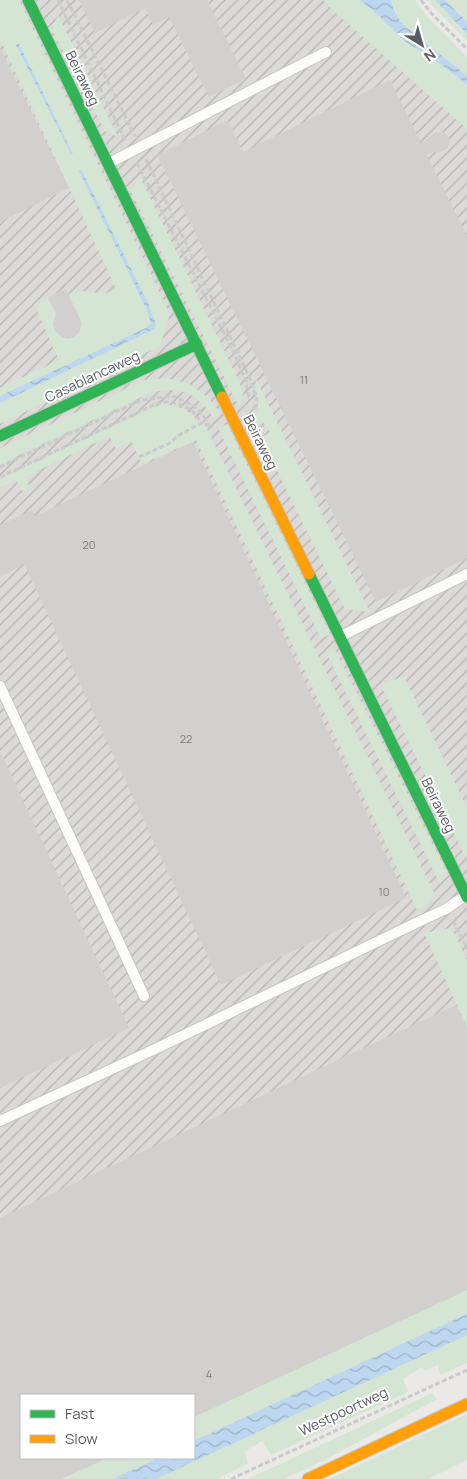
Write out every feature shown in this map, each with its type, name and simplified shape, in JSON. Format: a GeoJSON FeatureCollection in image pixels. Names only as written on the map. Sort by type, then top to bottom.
{"type":"FeatureCollection","features":[{"type":"Feature","properties":{"kind":"street","name":"Beiraweg"},"geometry":{"type":"LineString","coordinates":[[28,0],[467,896]]}},
{"type":"Feature","properties":{"kind":"street","name":"Casablancaweg"},"geometry":{"type":"LineString","coordinates":[[0,436],[197,344]]}},
{"type":"Feature","properties":{"kind":"street"},"geometry":{"type":"LineString","coordinates":[[308,1479],[467,1404]]}},
{"type":"Feature","properties":{"kind":"lane"},"geometry":{"type":"LineString","coordinates":[[108,163],[326,52]]}},
{"type":"Feature","properties":{"kind":"lane"},"geometry":{"type":"LineString","coordinates":[[340,637],[467,574]]}},
{"type":"Feature","properties":{"kind":"lane"},"geometry":{"type":"LineString","coordinates":[[0,686],[144,996]]}},
{"type":"Feature","properties":{"kind":"lane"},"geometry":{"type":"LineString","coordinates":[[0,1122],[446,909],[467,896]]}},
{"type":"Feature","properties":{"kind":"path"},"geometry":{"type":"LineString","coordinates":[[67,0],[252,381]]}},
{"type":"Feature","properties":{"kind":"path"},"geometry":{"type":"LineString","coordinates":[[421,0],[431,14],[467,49]]}},
{"type":"Feature","properties":{"kind":"path"},"geometry":{"type":"LineString","coordinates":[[0,477],[160,402],[174,402],[186,406],[197,414],[201,423],[168,444],[138,456]]}},
{"type":"Feature","properties":{"kind":"path","name":"Westpoortweg"},"geometry":{"type":"LineString","coordinates":[[231,1479],[467,1370]]}},
{"type":"Feature","properties":{"kind":"shaded area"},"geometry":{"type":"Polygon","coordinates":[[[0,0],[398,0],[467,68],[467,1341],[164,1479],[0,1479],[0,0]]]}},
{"type":"Feature","properties":{"kind":"green space"},"geometry":{"type":"Polygon","coordinates":[[[0,0],[19,0],[170,314],[160,346],[0,424],[0,403],[154,329],[156,325],[148,303],[81,170],[79,171],[147,310],[151,324],[0,396],[0,388],[59,360],[34,304],[82,291],[104,294],[116,289],[0,39],[0,0]],[[19,44],[16,45],[73,154],[19,44]]]}},
{"type":"Feature","properties":{"kind":"green space"},"geometry":{"type":"Polygon","coordinates":[[[323,0],[359,0],[373,10],[406,42],[442,65],[467,85],[467,129],[337,14],[323,0]]]}},
{"type":"Feature","properties":{"kind":"green space"},"geometry":{"type":"Polygon","coordinates":[[[391,0],[415,0],[425,14],[467,57],[467,76],[401,23],[393,9],[391,0]]]}},
{"type":"Feature","properties":{"kind":"green space"},"geometry":{"type":"Polygon","coordinates":[[[427,0],[435,0],[467,34],[467,41],[427,0]]]}},
{"type":"Feature","properties":{"kind":"green space"},"geometry":{"type":"Polygon","coordinates":[[[445,0],[467,0],[467,22],[445,0]]]}},
{"type":"Feature","properties":{"kind":"green space"},"geometry":{"type":"Polygon","coordinates":[[[58,15],[118,137],[105,131],[52,29],[58,15]]]}},
{"type":"Feature","properties":{"kind":"green space"},"geometry":{"type":"Polygon","coordinates":[[[140,177],[239,381],[244,398],[239,407],[131,191],[140,177]]]}},
{"type":"Feature","properties":{"kind":"green space"},"geometry":{"type":"Polygon","coordinates":[[[255,377],[370,612],[345,609],[261,438],[270,432],[263,422],[255,426],[247,420],[259,413],[255,377]]]}},
{"type":"Feature","properties":{"kind":"green space"},"geometry":{"type":"Polygon","coordinates":[[[165,378],[190,384],[208,398],[221,414],[213,417],[200,402],[187,393],[172,390],[152,392],[0,464],[0,448],[144,380],[165,378]]]}},
{"type":"Feature","properties":{"kind":"green space"},"geometry":{"type":"Polygon","coordinates":[[[166,404],[186,410],[200,425],[206,427],[434,892],[430,903],[417,910],[196,440],[142,464],[131,441],[116,449],[109,436],[25,477],[30,488],[22,491],[16,480],[0,488],[0,479],[154,407],[166,404]]]}},
{"type":"Feature","properties":{"kind":"green space"},"geometry":{"type":"Polygon","coordinates":[[[227,424],[330,634],[321,639],[218,428],[227,424]]]}},
{"type":"Feature","properties":{"kind":"green space"},"geometry":{"type":"Polygon","coordinates":[[[334,648],[446,871],[440,884],[327,654],[334,648]]]}},
{"type":"Feature","properties":{"kind":"green space"},"geometry":{"type":"Polygon","coordinates":[[[404,677],[467,808],[467,856],[465,856],[382,688],[385,682],[404,677]]]}},
{"type":"Feature","properties":{"kind":"green space"},"geometry":{"type":"Polygon","coordinates":[[[451,928],[467,960],[467,1026],[424,933],[451,928]]]}},
{"type":"Feature","properties":{"kind":"green space"},"geometry":{"type":"Polygon","coordinates":[[[467,1290],[467,1314],[195,1441],[195,1417],[467,1290]]]}},
{"type":"Feature","properties":{"kind":"green space"},"geometry":{"type":"Polygon","coordinates":[[[467,1335],[467,1363],[440,1375],[438,1365],[424,1371],[422,1367],[403,1379],[408,1392],[271,1455],[262,1441],[245,1451],[248,1464],[216,1479],[156,1479],[467,1335]]]}},
{"type":"Feature","properties":{"kind":"green space"},"geometry":{"type":"Polygon","coordinates":[[[432,1393],[437,1399],[323,1461],[284,1479],[248,1479],[432,1393]]]}},
{"type":"Feature","properties":{"kind":"green space"},"geometry":{"type":"Polygon","coordinates":[[[467,1414],[467,1460],[428,1479],[330,1479],[467,1414]]]}},
{"type":"Feature","properties":{"kind":"green space"},"geometry":{"type":"Polygon","coordinates":[[[102,1459],[157,1459],[113,1479],[57,1479],[102,1459]]]}},
{"type":"Feature","properties":{"kind":"water"},"geometry":{"type":"Polygon","coordinates":[[[359,0],[391,0],[393,9],[401,23],[467,76],[467,85],[442,65],[406,42],[373,10],[359,0]]]}},
{"type":"Feature","properties":{"kind":"water"},"geometry":{"type":"Polygon","coordinates":[[[435,0],[445,0],[467,22],[467,34],[435,0]]]}},
{"type":"Feature","properties":{"kind":"water"},"geometry":{"type":"Polygon","coordinates":[[[19,44],[73,154],[71,154],[16,45],[19,44]]]}},
{"type":"Feature","properties":{"kind":"water"},"geometry":{"type":"Polygon","coordinates":[[[81,169],[148,303],[156,325],[154,329],[0,403],[0,396],[151,324],[147,310],[79,171],[81,169]]]}},
{"type":"Feature","properties":{"kind":"water"},"geometry":{"type":"Polygon","coordinates":[[[467,1314],[467,1335],[156,1479],[113,1479],[157,1459],[195,1459],[195,1441],[467,1314]]]}},
{"type":"Feature","properties":{"kind":"building"},"geometry":{"type":"Polygon","coordinates":[[[79,0],[207,0],[246,79],[209,97],[169,17],[153,25],[145,8],[95,33],[79,0]]]}},
{"type":"Feature","properties":{"kind":"building"},"geometry":{"type":"Polygon","coordinates":[[[0,48],[69,188],[0,222],[0,48]]]}},
{"type":"Feature","properties":{"kind":"building"},"geometry":{"type":"Polygon","coordinates":[[[390,80],[421,143],[437,132],[443,132],[449,137],[450,143],[447,149],[426,154],[467,236],[467,558],[376,602],[157,155],[228,120],[243,152],[390,80]]]}},
{"type":"Feature","properties":{"kind":"building"},"geometry":{"type":"Polygon","coordinates":[[[66,289],[82,323],[79,333],[69,339],[62,337],[55,331],[53,323],[56,314],[48,297],[66,289]]]}},
{"type":"Feature","properties":{"kind":"building"},"geometry":{"type":"Polygon","coordinates":[[[193,442],[406,898],[221,985],[24,564],[0,577],[0,525],[32,510],[35,516],[193,442]]]}},
{"type":"Feature","properties":{"kind":"building"},"geometry":{"type":"Polygon","coordinates":[[[0,751],[129,1028],[0,1088],[0,751]]]}},
{"type":"Feature","properties":{"kind":"building"},"geometry":{"type":"Polygon","coordinates":[[[456,1005],[467,1029],[467,1290],[195,1417],[195,1394],[20,1394],[20,1459],[105,1459],[62,1479],[0,1479],[0,1218],[456,1005]]]}},
{"type":"Feature","properties":{"kind":"traffic: fast"},"geometry":{"type":"LineString","coordinates":[[28,0],[222,397]]}},
{"type":"Feature","properties":{"kind":"traffic: fast"},"geometry":{"type":"LineString","coordinates":[[0,436],[197,344]]}},
{"type":"Feature","properties":{"kind":"traffic: fast"},"geometry":{"type":"LineString","coordinates":[[309,574],[467,897]]}},
{"type":"Feature","properties":{"kind":"traffic: slow"},"geometry":{"type":"LineString","coordinates":[[222,397],[309,574]]}},
{"type":"Feature","properties":{"kind":"traffic: slow"},"geometry":{"type":"LineString","coordinates":[[308,1479],[467,1404]]}}]}
